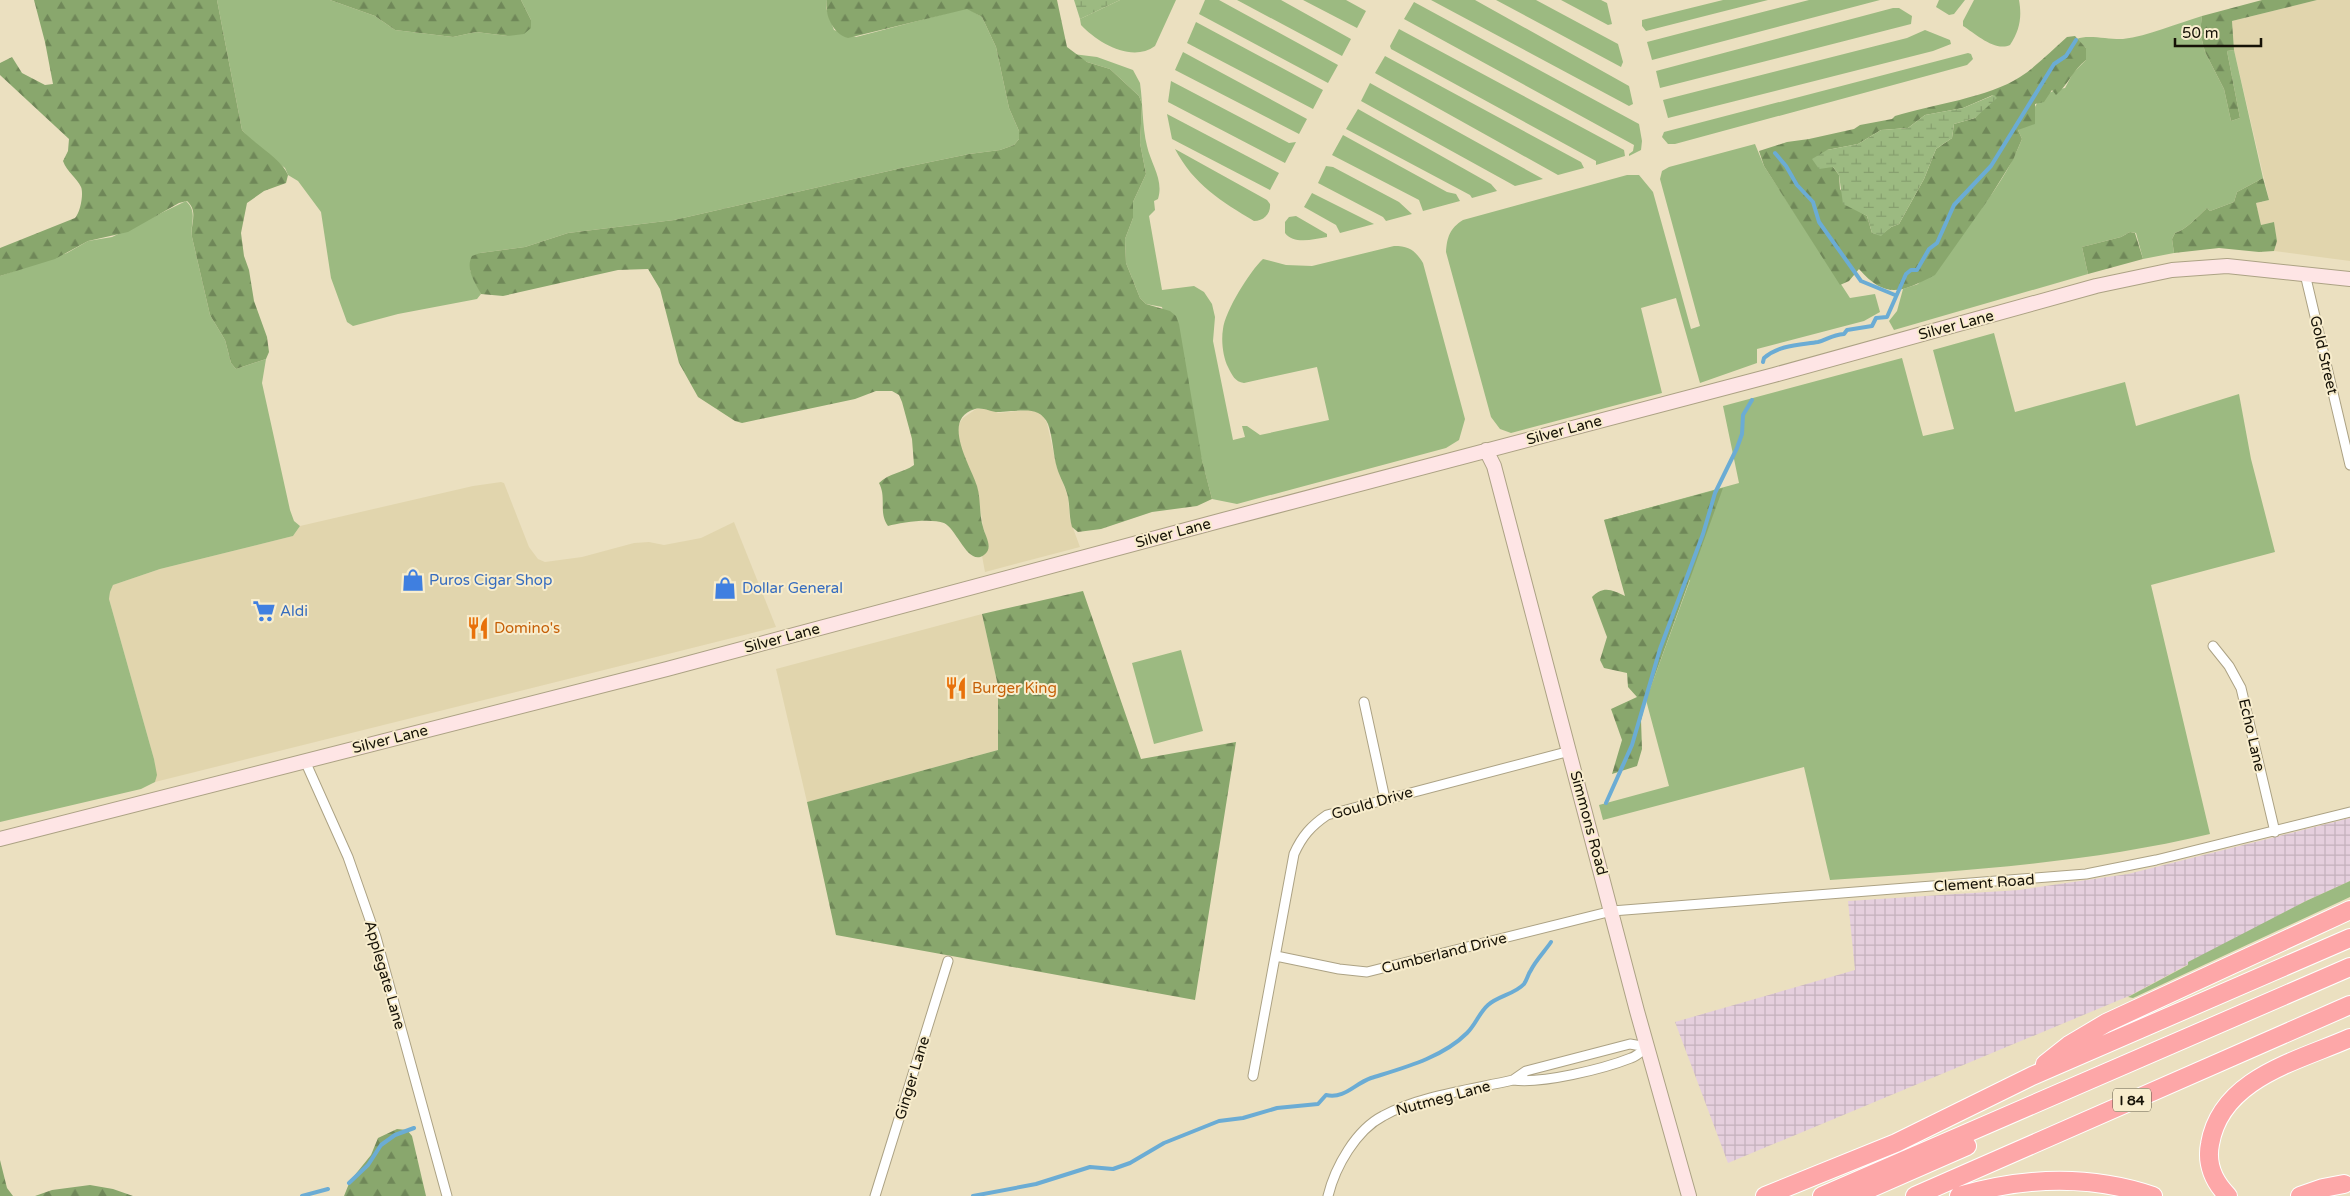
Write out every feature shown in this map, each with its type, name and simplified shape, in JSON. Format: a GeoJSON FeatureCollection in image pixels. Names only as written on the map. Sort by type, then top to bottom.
{"type":"FeatureCollection","features":[{"type":"Feature","properties":{"kind":"highway"},"geometry":{"type":"LineString","coordinates":[[2032,1076],[2069,1045],[2106,1023],[2350,910]]}},
{"type":"Feature","properties":{"kind":"highway"},"geometry":{"type":"LineString","coordinates":[[1765,1196],[1896,1143],[2032,1076],[2350,938]]}},
{"type":"Feature","properties":{"kind":"highway"},"geometry":{"type":"LineString","coordinates":[[1822,1196],[2350,967]]}},
{"type":"Feature","properties":{"kind":"highway"},"geometry":{"type":"LineString","coordinates":[[1853,1196],[2350,980]]}},
{"type":"Feature","properties":{"kind":"highway","name":"I 84"},"geometry":{"type":"LineString","coordinates":[[1915,1196],[2350,1005]]}},
{"type":"Feature","properties":{"kind":"highway"},"geometry":{"type":"LineString","coordinates":[[2228,1196],[2214,1177],[2209,1151],[2218,1121],[2231,1099],[2244,1087],[2261,1077],[2350,1038]]}},
{"type":"Feature","properties":{"kind":"highway"},"geometry":{"type":"LineString","coordinates":[[1811,1196],[1896,1143]]}},
{"type":"Feature","properties":{"kind":"highway"},"geometry":{"type":"LineString","coordinates":[[1959,1196],[2010,1184],[2059,1180],[2108,1184],[2153,1196]]}},
{"type":"Feature","properties":{"kind":"highway"},"geometry":{"type":"LineString","coordinates":[[2300,1196],[2323,1188],[2344,1184]]}},
{"type":"Feature","properties":{"kind":"main road","name":"Silver Lane"},"geometry":{"type":"LineString","coordinates":[[0,838],[666,669],[1783,372],[2096,286],[2172,270],[2227,266],[2350,279]]}},
{"type":"Feature","properties":{"kind":"main road","name":"Simmons Road"},"geometry":{"type":"LineString","coordinates":[[1486,450],[1494,466],[1647,1047],[1687,1190]]}},
{"type":"Feature","properties":{"kind":"street","name":"Gold Street"},"geometry":{"type":"LineString","coordinates":[[2305,274],[2350,465]]}},
{"type":"Feature","properties":{"kind":"street","name":"Echo Lane"},"geometry":{"type":"LineString","coordinates":[[2213,646],[2229,666],[2241,688],[2275,832]]}},
{"type":"Feature","properties":{"kind":"street"},"geometry":{"type":"LineString","coordinates":[[1364,702],[1385,799]]}},
{"type":"Feature","properties":{"kind":"street","name":"Gould Drive"},"geometry":{"type":"LineString","coordinates":[[1253,1076],[1294,854],[1299,842],[1310,826],[1328,815],[1570,751]]}},
{"type":"Feature","properties":{"kind":"street","name":"Applegate Lane"},"geometry":{"type":"LineString","coordinates":[[305,761],[348,857],[376,937],[447,1196]]}},
{"type":"Feature","properties":{"kind":"street","name":"Clement Road"},"geometry":{"type":"LineString","coordinates":[[1612,911],[2086,874],[2156,860],[2350,812]]}},
{"type":"Feature","properties":{"kind":"street","name":"Cumberland Drive"},"geometry":{"type":"LineString","coordinates":[[1276,956],[1339,969],[1367,972],[1612,911]]}},
{"type":"Feature","properties":{"kind":"street","name":"Ginger Lane"},"geometry":{"type":"LineString","coordinates":[[875,1196],[948,961]]}},
{"type":"Feature","properties":{"kind":"street","name":"Nutmeg Lane"},"geometry":{"type":"LineString","coordinates":[[1328,1196],[1332,1178],[1353,1142],[1382,1116],[1415,1103],[1513,1080],[1526,1072],[1538,1068],[1630,1044],[1647,1047]]}},
{"type":"Feature","properties":{"kind":"street","name":"Nutmeg Lane"},"geometry":{"type":"LineString","coordinates":[[1513,1080],[1528,1082],[1633,1058],[1647,1047]]}},
{"type":"Feature","properties":{"kind":"street"},"geometry":{"type":"LineString","coordinates":[[1538,1068],[1538,1080]]}},
{"type":"Feature","properties":{"kind":"shaded area"},"geometry":{"type":"Polygon","coordinates":[[[2317,0],[2350,0],[2350,261],[2274,251],[2277,241],[2274,222],[2261,225],[2256,203],[2269,200],[2234,50],[2232,21],[2317,0]]]}},
{"type":"Feature","properties":{"kind":"shaded area"},"geometry":{"type":"Polygon","coordinates":[[[976,409],[992,409],[998,413],[1029,410],[1043,416],[1047,423],[1057,468],[1068,496],[1070,520],[1080,547],[985,572],[982,556],[988,542],[983,527],[977,487],[961,448],[958,432],[959,424],[963,418],[976,409]]]}},
{"type":"Feature","properties":{"kind":"shaded area"},"geometry":{"type":"Polygon","coordinates":[[[504,483],[529,547],[538,559],[545,562],[582,557],[634,543],[649,542],[664,545],[701,538],[734,522],[776,627],[155,782],[154,759],[109,599],[113,585],[160,569],[293,536],[300,526],[473,486],[504,483]]]}},
{"type":"Feature","properties":{"kind":"shaded area"},"geometry":{"type":"Polygon","coordinates":[[[982,614],[998,686],[998,750],[807,802],[776,669],[982,614]]]}},
{"type":"Feature","properties":{"kind":"shaded area"},"geometry":{"type":"Polygon","coordinates":[[[2350,818],[2350,881],[2306,901],[2129,996],[1728,1163],[1675,1022],[1855,970],[1848,901],[2019,890],[2128,874],[2350,818]]]}},
{"type":"Feature","properties":{"kind":"green space"},"geometry":{"type":"Polygon","coordinates":[[[34,0],[217,0],[242,130],[274,157],[288,175],[286,183],[264,191],[247,203],[241,233],[254,301],[267,337],[269,352],[266,359],[236,369],[231,363],[225,340],[210,315],[192,237],[193,209],[187,201],[179,203],[128,232],[88,241],[55,259],[0,276],[0,248],[75,218],[82,199],[81,187],[63,161],[68,151],[69,139],[0,75],[0,63],[12,57],[22,73],[45,85],[53,84],[34,0]]]}},
{"type":"Feature","properties":{"kind":"green space"},"geometry":{"type":"Polygon","coordinates":[[[217,0],[330,0],[375,16],[395,30],[453,37],[476,32],[508,36],[531,20],[521,0],[827,0],[826,8],[834,30],[856,37],[967,8],[982,17],[996,47],[1009,108],[1019,131],[1019,139],[1014,145],[1000,150],[969,154],[906,167],[674,220],[568,233],[525,247],[480,253],[470,270],[481,294],[477,299],[398,314],[353,326],[347,322],[331,278],[321,212],[298,181],[288,175],[285,168],[252,142],[242,130],[217,0]]]}},
{"type":"Feature","properties":{"kind":"green space"},"geometry":{"type":"Polygon","coordinates":[[[330,0],[521,0],[531,20],[531,28],[524,34],[508,36],[476,32],[453,37],[395,30],[375,16],[330,0]]]}},
{"type":"Feature","properties":{"kind":"green space"},"geometry":{"type":"Polygon","coordinates":[[[827,0],[1057,0],[1067,47],[1087,62],[1110,69],[1139,96],[1142,104],[1140,143],[1146,174],[1133,202],[1133,218],[1125,239],[1126,263],[1140,298],[1146,304],[1170,311],[1176,316],[1179,324],[1202,460],[1212,499],[1197,506],[1152,512],[1101,529],[1078,532],[1072,527],[1067,493],[1057,468],[1050,429],[1045,419],[1032,411],[997,412],[975,409],[965,414],[960,422],[959,432],[961,444],[977,486],[982,522],[989,545],[984,555],[973,556],[944,523],[916,521],[888,526],[885,521],[879,483],[887,477],[914,465],[912,439],[902,402],[899,395],[892,391],[876,391],[855,399],[742,423],[735,421],[698,397],[679,363],[660,289],[648,269],[618,270],[503,296],[481,294],[470,271],[472,256],[480,253],[525,247],[568,233],[674,220],[906,167],[969,154],[1000,150],[1014,145],[1019,139],[1019,131],[1009,108],[996,47],[982,17],[967,9],[848,38],[838,32],[831,23],[828,17],[827,0]]]}},
{"type":"Feature","properties":{"kind":"green space"},"geometry":{"type":"Polygon","coordinates":[[[1074,0],[1120,0],[1080,19],[1074,0]]]}},
{"type":"Feature","properties":{"kind":"green space"},"geometry":{"type":"Polygon","coordinates":[[[1120,0],[1176,0],[1155,46],[1146,51],[1126,52],[1116,49],[1096,38],[1081,25],[1080,19],[1120,0]]]}},
{"type":"Feature","properties":{"kind":"green space"},"geometry":{"type":"Polygon","coordinates":[[[1205,0],[1219,0],[1338,65],[1328,83],[1199,14],[1205,0]]]}},
{"type":"Feature","properties":{"kind":"green space"},"geometry":{"type":"Polygon","coordinates":[[[1237,0],[1281,0],[1351,39],[1342,56],[1237,0]]]}},
{"type":"Feature","properties":{"kind":"green space"},"geometry":{"type":"Polygon","coordinates":[[[1303,0],[1346,0],[1366,11],[1357,28],[1303,0]]]}},
{"type":"Feature","properties":{"kind":"green space"},"geometry":{"type":"Polygon","coordinates":[[[1431,0],[1475,0],[1629,86],[1633,104],[1629,106],[1431,0]]]}},
{"type":"Feature","properties":{"kind":"green space"},"geometry":{"type":"Polygon","coordinates":[[[1496,0],[1536,0],[1618,44],[1623,62],[1621,67],[1496,0]]]}},
{"type":"Feature","properties":{"kind":"green space"},"geometry":{"type":"Polygon","coordinates":[[[1561,0],[1601,0],[1607,3],[1612,24],[1608,25],[1561,0]]]}},
{"type":"Feature","properties":{"kind":"green space"},"geometry":{"type":"Polygon","coordinates":[[[1723,0],[1768,0],[1646,31],[1642,26],[1642,20],[1723,0]]]}},
{"type":"Feature","properties":{"kind":"green space"},"geometry":{"type":"Polygon","coordinates":[[[1809,0],[1880,0],[1652,60],[1647,42],[1809,0]]]}},
{"type":"Feature","properties":{"kind":"green space"},"geometry":{"type":"Polygon","coordinates":[[[1939,0],[1965,0],[1954,14],[1949,15],[1936,7],[1939,0]]]}},
{"type":"Feature","properties":{"kind":"green space"},"geometry":{"type":"Polygon","coordinates":[[[1974,0],[2019,0],[2019,23],[2010,45],[2004,47],[1992,44],[1963,26],[1963,21],[1974,0]]]}},
{"type":"Feature","properties":{"kind":"green space"},"geometry":{"type":"Polygon","coordinates":[[[2262,0],[2317,0],[2232,21],[2234,50],[2227,51],[2240,118],[2231,121],[2224,89],[2205,52],[2200,32],[2202,16],[2262,0]]]}},
{"type":"Feature","properties":{"kind":"green space"},"geometry":{"type":"Polygon","coordinates":[[[1414,2],[1639,124],[1642,141],[1641,150],[1629,156],[1633,151],[1634,145],[1404,19],[1414,2]]]}},
{"type":"Feature","properties":{"kind":"green space"},"geometry":{"type":"Polygon","coordinates":[[[1893,8],[1899,8],[1912,16],[1911,24],[1660,88],[1656,71],[1893,8]]]}},
{"type":"Feature","properties":{"kind":"green space"},"geometry":{"type":"Polygon","coordinates":[[[2202,16],[2200,32],[2205,52],[2224,89],[2231,121],[2240,118],[2227,51],[2234,50],[2263,178],[2237,192],[2234,202],[2210,211],[2207,208],[2188,226],[2175,233],[2172,239],[2174,253],[2143,259],[2136,233],[2130,232],[2121,237],[2082,247],[2088,274],[1894,330],[1889,321],[1897,311],[1903,289],[1918,284],[1962,233],[2002,179],[2013,159],[2022,139],[2018,130],[2029,118],[2040,100],[2053,91],[2065,88],[2073,73],[2086,60],[2086,48],[2077,39],[2087,37],[2123,39],[2153,32],[2202,16]]]}},
{"type":"Feature","properties":{"kind":"green space"},"geometry":{"type":"Polygon","coordinates":[[[1196,22],[1323,90],[1313,109],[1187,43],[1196,22]]]}},
{"type":"Feature","properties":{"kind":"green space"},"geometry":{"type":"Polygon","coordinates":[[[1399,29],[1624,150],[1625,156],[1596,165],[1596,161],[1391,49],[1390,46],[1399,29]]]}},
{"type":"Feature","properties":{"kind":"green space"},"geometry":{"type":"Polygon","coordinates":[[[1925,30],[1950,40],[1951,44],[1933,51],[1668,118],[1663,100],[1907,38],[1925,30]]]}},
{"type":"Feature","properties":{"kind":"green space"},"geometry":{"type":"Polygon","coordinates":[[[2075,36],[2086,48],[2086,60],[2056,95],[2052,90],[2044,102],[2035,104],[2035,124],[2018,130],[2022,139],[2013,160],[1990,197],[1935,275],[1913,286],[1895,290],[1886,289],[1878,285],[1859,269],[1849,281],[1840,285],[1764,166],[1759,151],[1787,142],[1854,129],[1860,125],[1892,119],[1895,116],[1993,90],[2026,73],[2067,37],[2075,36]],[[1993,95],[1963,108],[1925,115],[1908,128],[1881,130],[1858,144],[1827,150],[1833,167],[1839,175],[1840,189],[1857,210],[1867,216],[1872,233],[1881,235],[1891,227],[1899,224],[1924,179],[1936,149],[1952,138],[1954,124],[1975,118],[1993,95]]]}},
{"type":"Feature","properties":{"kind":"green space"},"geometry":{"type":"Polygon","coordinates":[[[1183,52],[1307,119],[1299,134],[1175,70],[1183,52]]]}},
{"type":"Feature","properties":{"kind":"green space"},"geometry":{"type":"Polygon","coordinates":[[[1968,53],[1971,54],[1973,59],[1967,65],[1675,144],[1668,144],[1662,137],[1664,132],[1968,53]]]}},
{"type":"Feature","properties":{"kind":"green space"},"geometry":{"type":"Polygon","coordinates":[[[1073,54],[1097,57],[1133,70],[1140,83],[1142,99],[1143,122],[1145,138],[1159,185],[1158,199],[1154,201],[1155,210],[1149,216],[1162,290],[1194,286],[1204,292],[1212,304],[1215,317],[1213,341],[1233,440],[1245,437],[1242,426],[1247,426],[1260,435],[1329,420],[1317,367],[1244,383],[1236,380],[1228,367],[1222,344],[1225,321],[1239,292],[1258,265],[1263,259],[1286,265],[1312,266],[1394,246],[1411,250],[1423,263],[1465,419],[1459,440],[1446,448],[1237,504],[1212,499],[1162,307],[1146,304],[1140,298],[1126,263],[1125,239],[1133,218],[1133,202],[1146,174],[1140,143],[1142,104],[1139,96],[1110,69],[1087,62],[1073,54]]]}},
{"type":"Feature","properties":{"kind":"green space"},"geometry":{"type":"Polygon","coordinates":[[[1385,56],[1581,162],[1584,168],[1558,175],[1375,73],[1385,56]]]}},
{"type":"Feature","properties":{"kind":"green space"},"geometry":{"type":"Polygon","coordinates":[[[1171,81],[1289,143],[1296,142],[1285,163],[1168,102],[1171,81]]]}},
{"type":"Feature","properties":{"kind":"green space"},"geometry":{"type":"Polygon","coordinates":[[[1370,83],[1543,179],[1515,186],[1361,101],[1370,83]]]}},
{"type":"Feature","properties":{"kind":"green space"},"geometry":{"type":"Polygon","coordinates":[[[1994,95],[1997,98],[1975,118],[1954,124],[1952,138],[1936,149],[1924,179],[1899,224],[1891,227],[1881,236],[1872,233],[1867,216],[1843,204],[1839,175],[1833,167],[1819,169],[1812,159],[1827,150],[1858,144],[1881,130],[1908,128],[1925,115],[1963,108],[1994,95]]]}},
{"type":"Feature","properties":{"kind":"green space"},"geometry":{"type":"Polygon","coordinates":[[[1358,109],[1491,184],[1497,191],[1472,198],[1470,195],[1346,129],[1358,109]]]}},
{"type":"Feature","properties":{"kind":"green space"},"geometry":{"type":"Polygon","coordinates":[[[1167,114],[1279,173],[1270,190],[1172,139],[1167,114]]]}},
{"type":"Feature","properties":{"kind":"green space"},"geometry":{"type":"Polygon","coordinates":[[[1343,135],[1447,192],[1456,194],[1460,201],[1423,211],[1419,200],[1332,155],[1343,135]]]}},
{"type":"Feature","properties":{"kind":"green space"},"geometry":{"type":"Polygon","coordinates":[[[1755,144],[1764,166],[1850,298],[1875,294],[1880,312],[1864,321],[1757,349],[1757,363],[1700,383],[1676,298],[1641,308],[1662,393],[1511,433],[1500,429],[1491,417],[1446,252],[1448,237],[1455,226],[1463,220],[1627,175],[1639,175],[1653,192],[1691,329],[1700,326],[1660,179],[1662,171],[1669,167],[1755,144]]]}},
{"type":"Feature","properties":{"kind":"green space"},"geometry":{"type":"Polygon","coordinates":[[[1175,149],[1267,200],[1270,204],[1268,213],[1261,220],[1254,221],[1230,206],[1209,191],[1191,173],[1175,149]]]}},
{"type":"Feature","properties":{"kind":"green space"},"geometry":{"type":"Polygon","coordinates":[[[1326,166],[1333,167],[1399,202],[1412,214],[1386,221],[1383,217],[1318,183],[1326,166]]]}},
{"type":"Feature","properties":{"kind":"green space"},"geometry":{"type":"Polygon","coordinates":[[[2263,178],[2269,200],[2256,203],[2261,225],[2274,222],[2277,241],[2274,251],[2259,252],[2219,248],[2174,253],[2172,239],[2175,233],[2188,226],[2207,208],[2210,211],[2234,202],[2237,192],[2263,178]]]}},
{"type":"Feature","properties":{"kind":"green space"},"geometry":{"type":"Polygon","coordinates":[[[1312,193],[1374,224],[1340,233],[1336,225],[1304,207],[1312,193]]]}},
{"type":"Feature","properties":{"kind":"green space"},"geometry":{"type":"Polygon","coordinates":[[[186,201],[192,209],[192,237],[210,315],[225,340],[231,363],[236,369],[266,359],[262,383],[290,510],[294,521],[300,526],[293,536],[160,569],[113,585],[109,599],[154,759],[157,775],[155,782],[141,789],[0,822],[0,276],[67,253],[88,241],[112,237],[186,201]]]}},
{"type":"Feature","properties":{"kind":"green space"},"geometry":{"type":"Polygon","coordinates":[[[1296,216],[1327,234],[1327,237],[1299,240],[1289,237],[1285,233],[1285,222],[1289,217],[1296,216]]]}},
{"type":"Feature","properties":{"kind":"green space"},"geometry":{"type":"Polygon","coordinates":[[[2130,232],[2135,233],[2143,259],[2088,274],[2082,247],[2121,237],[2130,232]]]}},
{"type":"Feature","properties":{"kind":"green space"},"geometry":{"type":"Polygon","coordinates":[[[1994,333],[2015,412],[2125,382],[2136,426],[2239,394],[2251,459],[2275,552],[2151,585],[2210,834],[2115,853],[2021,865],[1830,880],[1804,767],[1603,820],[1599,805],[1669,786],[1646,700],[1690,580],[1604,520],[1739,483],[1723,406],[1902,358],[1923,436],[1954,429],[1933,350],[1994,333]]]}},
{"type":"Feature","properties":{"kind":"green space"},"geometry":{"type":"Polygon","coordinates":[[[1723,488],[1646,700],[1641,720],[1642,749],[1637,766],[1612,774],[1622,740],[1611,709],[1637,697],[1628,687],[1627,673],[1604,668],[1600,660],[1607,637],[1592,597],[1604,590],[1625,596],[1604,520],[1723,488]]]}},
{"type":"Feature","properties":{"kind":"green space"},"geometry":{"type":"Polygon","coordinates":[[[1083,591],[1141,759],[1236,742],[1195,1000],[836,935],[807,802],[998,750],[998,686],[982,614],[1083,591]]]}},
{"type":"Feature","properties":{"kind":"green space"},"geometry":{"type":"Polygon","coordinates":[[[1181,650],[1203,731],[1154,744],[1132,663],[1181,650]]]}},
{"type":"Feature","properties":{"kind":"green space"},"geometry":{"type":"Polygon","coordinates":[[[2350,881],[2350,897],[2133,998],[2128,997],[2188,965],[2188,962],[2306,901],[2350,881]]]}},
{"type":"Feature","properties":{"kind":"green space"},"geometry":{"type":"Polygon","coordinates":[[[397,1129],[407,1130],[412,1136],[426,1196],[344,1196],[350,1181],[371,1155],[378,1138],[397,1129]]]}},
{"type":"Feature","properties":{"kind":"green space"},"geometry":{"type":"Polygon","coordinates":[[[0,1160],[7,1188],[13,1196],[0,1196],[0,1160]]]}},
{"type":"Feature","properties":{"kind":"green space"},"geometry":{"type":"Polygon","coordinates":[[[90,1185],[113,1189],[133,1196],[35,1196],[52,1190],[90,1185]]]}},
{"type":"Feature","properties":{"kind":"waterway"},"geometry":{"type":"LineString","coordinates":[[1763,362],[1764,358],[1776,350],[1818,342],[1844,334],[1847,330],[1872,326],[1876,318],[1887,317],[1906,274],[1911,270],[1917,270],[1929,249],[1937,243],[1954,205],[1991,166],[2054,64],[2066,56],[2076,40]]}},
{"type":"Feature","properties":{"kind":"waterway"},"geometry":{"type":"LineString","coordinates":[[1775,153],[1786,166],[1797,185],[1813,202],[1819,222],[1861,281],[1895,295]]}},
{"type":"Feature","properties":{"kind":"waterway"},"geometry":{"type":"LineString","coordinates":[[1606,803],[1632,745],[1660,649],[1703,534],[1715,493],[1742,434],[1743,415],[1752,400]]}},
{"type":"Feature","properties":{"kind":"waterway"},"geometry":{"type":"LineString","coordinates":[[973,1196],[1036,1184],[1090,1167],[1113,1169],[1130,1163],[1164,1143],[1219,1121],[1243,1118],[1277,1108],[1318,1104],[1326,1095],[1339,1095],[1371,1078],[1434,1056],[1457,1042],[1467,1033],[1488,1005],[1524,984],[1533,966],[1551,942]]}},
{"type":"Feature","properties":{"kind":"waterway"},"geometry":{"type":"LineString","coordinates":[[349,1183],[368,1165],[381,1145],[395,1135],[414,1128]]}},
{"type":"Feature","properties":{"kind":"waterway"},"geometry":{"type":"LineString","coordinates":[[302,1196],[328,1189]]}},
{"type":"Feature","properties":{"kind":"place","name":"Puros Cigar Shop"},"geometry":{"type":"Point","coordinates":[413,580]}},
{"type":"Feature","properties":{"kind":"place","name":"Dollar General"},"geometry":{"type":"Point","coordinates":[725,588]}},
{"type":"Feature","properties":{"kind":"place","name":"Aldi"},"geometry":{"type":"Point","coordinates":[264,611]}},
{"type":"Feature","properties":{"kind":"place","name":"Domino's"},"geometry":{"type":"Point","coordinates":[478,628]}},
{"type":"Feature","properties":{"kind":"place","name":"Burger King"},"geometry":{"type":"Point","coordinates":[956,688]}}]}
